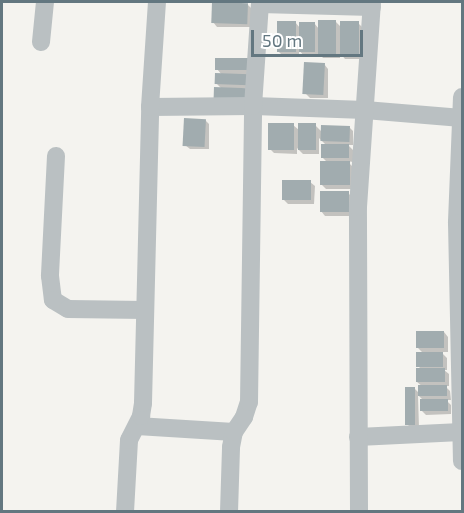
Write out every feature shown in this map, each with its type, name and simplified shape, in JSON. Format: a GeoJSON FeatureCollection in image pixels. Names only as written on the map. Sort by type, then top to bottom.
{"type":"FeatureCollection","features":[{"type":"Feature","properties":{"kind":"street"},"geometry":{"type":"LineString","coordinates":[[41,42],[45,2]]}},
{"type":"Feature","properties":{"kind":"street"},"geometry":{"type":"LineString","coordinates":[[125,512],[129,440],[143,403],[150,107],[157,2]]}},
{"type":"Feature","properties":{"kind":"street"},"geometry":{"type":"LineString","coordinates":[[228,512],[231,447],[234,432],[244,417],[249,402],[253,106],[260,3],[372,4],[358,207],[359,512]]}},
{"type":"Feature","properties":{"kind":"street"},"geometry":{"type":"LineString","coordinates":[[462,97],[457,223],[462,461]]}},
{"type":"Feature","properties":{"kind":"street"},"geometry":{"type":"LineString","coordinates":[[150,107],[253,106],[365,110],[462,118]]}},
{"type":"Feature","properties":{"kind":"street"},"geometry":{"type":"LineString","coordinates":[[56,156],[50,276],[53,300],[58,306],[68,309],[145,310]]}},
{"type":"Feature","properties":{"kind":"street"},"geometry":{"type":"LineString","coordinates":[[136,426],[234,432]]}},
{"type":"Feature","properties":{"kind":"street"},"geometry":{"type":"LineString","coordinates":[[358,437],[461,432]]}},
{"type":"Feature","properties":{"kind":"building"},"geometry":{"type":"Polygon","coordinates":[[[212,2],[248,3],[247,24],[211,23],[212,2]]]}},
{"type":"Feature","properties":{"kind":"building"},"geometry":{"type":"Polygon","coordinates":[[[318,20],[336,20],[336,54],[318,54],[318,20]]]}},
{"type":"Feature","properties":{"kind":"building"},"geometry":{"type":"Polygon","coordinates":[[[277,21],[296,21],[296,52],[277,52],[277,21]]]}},
{"type":"Feature","properties":{"kind":"building"},"geometry":{"type":"Polygon","coordinates":[[[340,21],[359,21],[359,55],[340,55],[340,21]]]}},
{"type":"Feature","properties":{"kind":"building"},"geometry":{"type":"Polygon","coordinates":[[[299,22],[315,22],[315,52],[299,52],[299,22]]]}},
{"type":"Feature","properties":{"kind":"building"},"geometry":{"type":"Polygon","coordinates":[[[215,58],[250,58],[250,70],[215,70],[215,58]]]}},
{"type":"Feature","properties":{"kind":"building"},"geometry":{"type":"Polygon","coordinates":[[[304,62],[325,63],[323,95],[302,94],[304,62]]]}},
{"type":"Feature","properties":{"kind":"building"},"geometry":{"type":"Polygon","coordinates":[[[215,73],[249,74],[249,85],[215,84],[215,73]]]}},
{"type":"Feature","properties":{"kind":"building"},"geometry":{"type":"Polygon","coordinates":[[[214,87],[248,88],[248,100],[214,99],[214,87]]]}},
{"type":"Feature","properties":{"kind":"building"},"geometry":{"type":"Polygon","coordinates":[[[184,118],[206,119],[205,147],[183,146],[184,118]]]}},
{"type":"Feature","properties":{"kind":"building"},"geometry":{"type":"Polygon","coordinates":[[[268,123],[294,123],[294,150],[268,150],[268,123]]]}},
{"type":"Feature","properties":{"kind":"building"},"geometry":{"type":"Polygon","coordinates":[[[298,123],[316,123],[316,150],[298,150],[298,123]]]}},
{"type":"Feature","properties":{"kind":"building"},"geometry":{"type":"Polygon","coordinates":[[[321,125],[350,126],[349,142],[320,141],[321,125]]]}},
{"type":"Feature","properties":{"kind":"building"},"geometry":{"type":"Polygon","coordinates":[[[321,144],[349,144],[349,158],[321,158],[321,144]]]}},
{"type":"Feature","properties":{"kind":"building"},"geometry":{"type":"Polygon","coordinates":[[[320,161],[350,161],[350,185],[320,185],[320,161]]]}},
{"type":"Feature","properties":{"kind":"building"},"geometry":{"type":"Polygon","coordinates":[[[282,180],[311,180],[311,200],[282,200],[282,180]]]}},
{"type":"Feature","properties":{"kind":"building"},"geometry":{"type":"Polygon","coordinates":[[[320,191],[349,191],[349,212],[320,212],[320,191]]]}},
{"type":"Feature","properties":{"kind":"building"},"geometry":{"type":"Polygon","coordinates":[[[416,331],[444,331],[444,348],[416,348],[416,331]]]}},
{"type":"Feature","properties":{"kind":"building"},"geometry":{"type":"Polygon","coordinates":[[[416,352],[443,352],[443,367],[416,367],[416,352]]]}},
{"type":"Feature","properties":{"kind":"building"},"geometry":{"type":"Polygon","coordinates":[[[416,368],[445,368],[445,382],[416,382],[416,368]]]}},
{"type":"Feature","properties":{"kind":"building"},"geometry":{"type":"Polygon","coordinates":[[[418,385],[447,385],[447,396],[418,396],[418,385]]]}},
{"type":"Feature","properties":{"kind":"building"},"geometry":{"type":"Polygon","coordinates":[[[405,387],[415,387],[415,425],[405,425],[405,387]]]}},
{"type":"Feature","properties":{"kind":"building"},"geometry":{"type":"Polygon","coordinates":[[[420,399],[448,399],[448,411],[420,411],[420,399]]]}}]}
